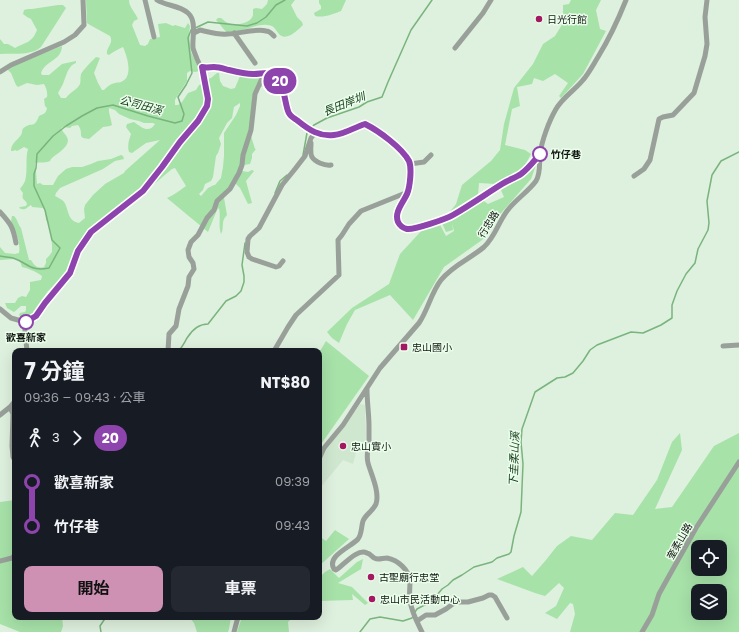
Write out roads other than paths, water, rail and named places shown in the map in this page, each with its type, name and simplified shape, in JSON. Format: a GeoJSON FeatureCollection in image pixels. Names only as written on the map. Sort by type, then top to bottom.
{"type":"FeatureCollection","features":[{"type":"Feature","properties":{"kind":"street"},"geometry":{"type":"LineString","coordinates":[[0,72],[11,65],[64,42],[75,35],[84,25],[83,0]]}},
{"type":"Feature","properties":{"kind":"street"},"geometry":{"type":"LineString","coordinates":[[145,0],[154,37]]}},
{"type":"Feature","properties":{"kind":"street"},"geometry":{"type":"LineString","coordinates":[[0,309],[11,318],[26,322],[36,316],[70,273],[78,251],[91,232],[143,191],[198,121],[207,106],[208,99],[202,67],[194,50],[192,21],[187,12],[157,0]]}},
{"type":"Feature","properties":{"kind":"street"},"geometry":{"type":"LineString","coordinates":[[455,48],[483,13],[491,0]]}},
{"type":"Feature","properties":{"kind":"street","name":"行忠路"},"geometry":{"type":"LineString","coordinates":[[322,452],[343,425],[380,368],[419,323],[440,281],[455,266],[489,242],[506,212],[535,181],[538,176],[540,154],[544,140],[557,108],[562,101],[582,82],[589,72],[605,45],[626,0]]}},
{"type":"Feature","properties":{"kind":"street"},"geometry":{"type":"LineString","coordinates":[[634,176],[644,169],[650,160],[659,119],[673,115],[694,93],[707,44],[705,17],[707,0]]}},
{"type":"Feature","properties":{"kind":"street"},"geometry":{"type":"LineString","coordinates":[[194,33],[200,30],[216,34],[265,30],[274,36]]}},
{"type":"Feature","properties":{"kind":"street"},"geometry":{"type":"LineString","coordinates":[[234,33],[255,63]]}},
{"type":"Feature","properties":{"kind":"street"},"geometry":{"type":"LineString","coordinates":[[202,67],[214,67],[240,73],[272,73],[279,80],[284,90],[288,112],[307,128],[327,136],[343,133],[352,128],[365,124],[394,144],[410,164],[408,192],[398,210],[397,217],[398,222],[405,229],[411,229],[452,216],[521,173],[540,154]]}},
{"type":"Feature","properties":{"kind":"street"},"geometry":{"type":"LineString","coordinates":[[168,348],[169,334],[176,326],[179,309],[188,286],[189,277],[194,269],[188,250],[191,242],[198,235],[207,218],[214,210],[217,201],[230,189],[239,173],[251,130],[255,94],[264,74]]}},
{"type":"Feature","properties":{"kind":"street"},"geometry":{"type":"LineString","coordinates":[[283,261],[276,267],[252,259],[248,256],[247,252],[248,239],[259,228],[282,185],[305,156],[314,132]]}},
{"type":"Feature","properties":{"kind":"street"},"geometry":{"type":"LineString","coordinates":[[311,138],[311,156],[327,166],[331,165]]}},
{"type":"Feature","properties":{"kind":"street"},"geometry":{"type":"LineString","coordinates":[[410,164],[424,162],[431,155]]}},
{"type":"Feature","properties":{"kind":"street"},"geometry":{"type":"LineString","coordinates":[[276,348],[296,315],[339,275],[338,240],[349,224],[361,210],[408,192]]}},
{"type":"Feature","properties":{"kind":"street"},"geometry":{"type":"LineString","coordinates":[[0,212],[13,229],[16,243]]}},
{"type":"Feature","properties":{"kind":"street"},"geometry":{"type":"LineString","coordinates":[[26,322],[25,332],[27,348]]}},
{"type":"Feature","properties":{"kind":"street"},"geometry":{"type":"LineString","coordinates":[[723,346],[739,345]]}},
{"type":"Feature","properties":{"kind":"street"},"geometry":{"type":"LineString","coordinates":[[367,389],[369,424],[367,456],[375,488],[376,501],[375,506],[364,520],[360,535],[334,558],[332,566],[336,570],[350,558],[361,552],[367,552],[373,558],[386,558],[398,563],[409,577],[409,598],[412,610],[422,632]]}},
{"type":"Feature","properties":{"kind":"street"},"geometry":{"type":"LineString","coordinates":[[0,415],[12,405]]}},
{"type":"Feature","properties":{"kind":"street"},"geometry":{"type":"LineString","coordinates":[[10,407],[12,412]]}},
{"type":"Feature","properties":{"kind":"street","name":"奎柔山路"},"geometry":{"type":"LineString","coordinates":[[642,632],[652,615],[659,594],[696,528],[739,462]]}},
{"type":"Feature","properties":{"kind":"street"},"geometry":{"type":"LineString","coordinates":[[0,561],[12,558]]}},
{"type":"Feature","properties":{"kind":"street"},"geometry":{"type":"LineString","coordinates":[[416,620],[426,614],[435,615],[440,613],[454,603],[468,602],[489,595],[495,597],[507,618]]}},
{"type":"Feature","properties":{"kind":"street"},"geometry":{"type":"LineString","coordinates":[[234,632],[237,620]]}},
{"type":"Feature","properties":{"kind":"waterway","name":"公司田溪"},"geometry":{"type":"LineString","coordinates":[[0,256],[13,258],[33,268],[43,269],[49,268],[60,248],[52,240],[45,210],[34,186],[37,154],[53,136],[66,126],[97,108],[113,105],[175,123],[182,121],[184,114],[178,97],[192,73],[188,38],[191,30],[208,22],[247,26],[257,23],[266,17],[276,5],[285,0]]}},
{"type":"Feature","properties":{"kind":"waterway","name":"長田岸圳"},"geometry":{"type":"LineString","coordinates":[[303,155],[307,133],[314,125],[327,118],[382,97],[411,30],[432,0]]}},
{"type":"Feature","properties":{"kind":"waterway","name":"下圭柔山溪"},"geometry":{"type":"LineString","coordinates":[[415,612],[417,609],[432,601],[442,589],[453,580],[474,567],[492,562],[497,558],[511,552],[521,512],[523,464],[521,442],[522,429],[535,392],[557,378],[565,377],[573,373],[590,350],[597,345],[631,332],[643,333],[672,318],[672,305],[677,291],[686,274],[695,263],[698,249],[708,230],[709,223],[707,201],[712,175],[721,161],[739,152]]}},
{"type":"Feature","properties":{"kind":"waterway","name":"長田岸圳"},"geometry":{"type":"LineString","coordinates":[[275,193],[280,181],[287,175]]}},
{"type":"Feature","properties":{"kind":"waterway","name":"長田岸圳"},"geometry":{"type":"LineString","coordinates":[[180,348],[193,330],[199,326],[208,324],[226,301],[236,296],[241,291],[244,282],[242,265],[245,243]]}},
{"type":"Feature","properties":{"kind":"waterway","name":"下圭柔山溪"},"geometry":{"type":"LineString","coordinates":[[360,632],[370,619],[380,617],[403,621],[412,618],[413,616]]}},
{"type":"Feature","properties":{"kind":"waterway","name":"長田岸圳"},"geometry":{"type":"LineString","coordinates":[[101,632],[100,626],[104,620]]}},
{"type":"Feature","properties":{"kind":"place","name":"日光行館"},"geometry":{"type":"Point","coordinates":[539,19]}},
{"type":"Feature","properties":{"kind":"place","name":"竹仔巷"},"geometry":{"type":"Point","coordinates":[540,154]}},
{"type":"Feature","properties":{"kind":"place","name":"歡喜新家"},"geometry":{"type":"Point","coordinates":[26,322]}},
{"type":"Feature","properties":{"kind":"place","name":"忠山國小"},"geometry":{"type":"Point","coordinates":[404,347]}},
{"type":"Feature","properties":{"kind":"place","name":"忠山實小"},"geometry":{"type":"Point","coordinates":[343,446]}},
{"type":"Feature","properties":{"kind":"place","name":"古聖廟行忠堂"},"geometry":{"type":"Point","coordinates":[371,577]}},
{"type":"Feature","properties":{"kind":"place","name":"忠山市民活動中心"},"geometry":{"type":"Point","coordinates":[372,599]}}]}
